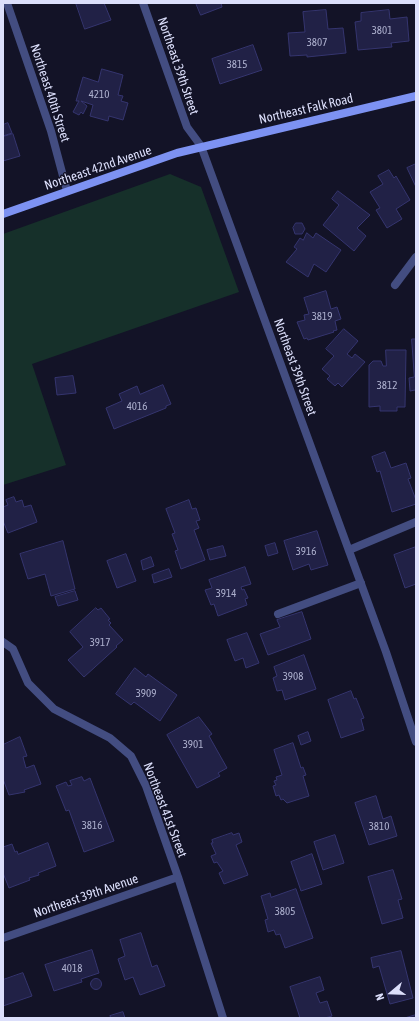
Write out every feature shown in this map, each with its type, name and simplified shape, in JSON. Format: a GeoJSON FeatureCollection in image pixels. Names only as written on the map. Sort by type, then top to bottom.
{"type":"FeatureCollection","features":[{"type":"Feature","properties":{"kind":"street","name":"Northeast 40th Street"},"geometry":{"type":"LineString","coordinates":[[7,3],[51,132],[68,191]]}},
{"type":"Feature","properties":{"kind":"street","name":"Northeast 39th Street"},"geometry":{"type":"LineString","coordinates":[[144,3],[187,127],[201,146],[386,652],[416,742]]}},
{"type":"Feature","properties":{"kind":"street","name":"Northeast Falk Road"},"geometry":{"type":"LineString","coordinates":[[201,146],[416,96]]}},
{"type":"Feature","properties":{"kind":"street","name":"Northeast 42nd Avenue"},"geometry":{"type":"LineString","coordinates":[[3,214],[201,146]]}},
{"type":"Feature","properties":{"kind":"street"},"geometry":{"type":"LineString","coordinates":[[395,285],[416,256]]}},
{"type":"Feature","properties":{"kind":"street"},"geometry":{"type":"LineString","coordinates":[[349,550],[416,522]]}},
{"type":"Feature","properties":{"kind":"street"},"geometry":{"type":"LineString","coordinates":[[278,614],[361,583]]}},
{"type":"Feature","properties":{"kind":"street","name":"Northeast 41st Street"},"geometry":{"type":"LineString","coordinates":[[3,642],[13,649],[28,684],[54,709],[110,738],[131,756],[146,786],[178,877],[223,1018]]}},
{"type":"Feature","properties":{"kind":"street","name":"Northeast 39th Avenue"},"geometry":{"type":"LineString","coordinates":[[3,938],[178,877]]}},
{"type":"Feature","properties":{"kind":"green space"},"geometry":{"type":"Polygon","coordinates":[[[170,174],[201,187],[239,292],[32,364],[66,465],[3,485],[3,234],[170,174]]]}},
{"type":"Feature","properties":{"kind":"building"},"geometry":{"type":"Polygon","coordinates":[[[76,3],[104,3],[111,20],[85,29],[76,3]]]}},
{"type":"Feature","properties":{"kind":"building"},"geometry":{"type":"Polygon","coordinates":[[[196,3],[221,3],[222,7],[201,15],[196,3]]]}},
{"type":"Feature","properties":{"kind":"building"},"geometry":{"type":"Polygon","coordinates":[[[326,10],[328,29],[343,28],[346,53],[307,57],[307,55],[290,56],[288,33],[305,32],[303,12],[326,10]]]}},
{"type":"Feature","properties":{"kind":"building"},"geometry":{"type":"Polygon","coordinates":[[[389,10],[390,19],[407,17],[409,41],[391,43],[392,47],[358,50],[355,22],[361,21],[361,13],[389,10]]]}},
{"type":"Feature","properties":{"kind":"building"},"geometry":{"type":"Polygon","coordinates":[[[253,45],[262,70],[220,84],[212,59],[253,45]]]}},
{"type":"Feature","properties":{"kind":"building"},"geometry":{"type":"Polygon","coordinates":[[[102,69],[123,75],[118,95],[123,96],[121,101],[128,103],[123,120],[109,116],[108,121],[90,116],[93,105],[81,101],[87,106],[83,114],[81,112],[79,115],[73,112],[79,101],[76,101],[83,77],[98,82],[102,69]]]}},
{"type":"Feature","properties":{"kind":"building"},"geometry":{"type":"Polygon","coordinates":[[[8,123],[12,133],[3,136],[3,125],[8,123]]]}},
{"type":"Feature","properties":{"kind":"building"},"geometry":{"type":"Polygon","coordinates":[[[13,134],[20,156],[3,161],[3,137],[13,134]]]}},
{"type":"Feature","properties":{"kind":"building"},"geometry":{"type":"Polygon","coordinates":[[[416,164],[416,187],[407,168],[416,164]]]}},
{"type":"Feature","properties":{"kind":"building"},"geometry":{"type":"Polygon","coordinates":[[[389,170],[394,178],[396,176],[410,200],[396,209],[402,219],[387,228],[376,210],[380,208],[370,192],[383,184],[378,176],[389,170]]]}},
{"type":"Feature","properties":{"kind":"building"},"geometry":{"type":"Polygon","coordinates":[[[338,191],[370,215],[357,228],[366,236],[354,251],[323,225],[339,205],[332,199],[338,191]]]}},
{"type":"Feature","properties":{"kind":"building"},"geometry":{"type":"Polygon","coordinates":[[[296,223],[302,223],[305,229],[302,234],[295,234],[293,228],[296,223]]]}},
{"type":"Feature","properties":{"kind":"building"},"geometry":{"type":"Polygon","coordinates":[[[307,233],[313,238],[316,233],[341,250],[326,272],[314,264],[308,277],[286,262],[297,249],[294,247],[300,238],[303,240],[307,233]]]}},
{"type":"Feature","properties":{"kind":"building"},"geometry":{"type":"Polygon","coordinates":[[[326,291],[331,309],[337,307],[341,319],[335,321],[337,330],[308,340],[307,338],[304,339],[297,322],[305,320],[304,315],[309,314],[304,298],[326,291]]]}},
{"type":"Feature","properties":{"kind":"building"},"geometry":{"type":"Polygon","coordinates":[[[344,329],[358,341],[347,354],[352,358],[355,354],[365,362],[342,387],[338,383],[335,386],[327,379],[330,376],[322,369],[334,356],[326,349],[344,329]]]}},
{"type":"Feature","properties":{"kind":"building"},"geometry":{"type":"Polygon","coordinates":[[[412,339],[416,339],[416,392],[415,390],[410,391],[409,378],[414,377],[412,339]]]}},
{"type":"Feature","properties":{"kind":"building"},"geometry":{"type":"Polygon","coordinates":[[[386,350],[406,350],[405,407],[397,407],[397,411],[380,411],[380,406],[369,407],[369,365],[373,361],[381,361],[383,366],[386,366],[386,350]]]}},
{"type":"Feature","properties":{"kind":"building"},"geometry":{"type":"Polygon","coordinates":[[[73,376],[76,393],[57,395],[55,378],[73,376]]]}},
{"type":"Feature","properties":{"kind":"building"},"geometry":{"type":"Polygon","coordinates":[[[163,385],[171,404],[166,406],[166,408],[114,429],[106,408],[122,401],[119,394],[137,386],[140,394],[163,385]]]}},
{"type":"Feature","properties":{"kind":"building"},"geometry":{"type":"Polygon","coordinates":[[[385,452],[391,468],[406,463],[411,478],[408,479],[416,500],[416,504],[392,512],[380,471],[377,472],[372,457],[385,452]]]}},
{"type":"Feature","properties":{"kind":"building"},"geometry":{"type":"Polygon","coordinates":[[[14,497],[16,502],[22,500],[24,507],[31,505],[37,522],[8,533],[3,521],[3,507],[8,505],[6,500],[14,497]]]}},
{"type":"Feature","properties":{"kind":"building"},"geometry":{"type":"Polygon","coordinates":[[[189,500],[192,509],[196,508],[200,520],[196,521],[199,528],[194,530],[205,560],[181,569],[175,551],[178,550],[172,534],[175,533],[166,509],[189,500]]]}},
{"type":"Feature","properties":{"kind":"building"},"geometry":{"type":"Polygon","coordinates":[[[317,531],[328,565],[311,570],[309,564],[293,570],[284,541],[317,531]]]}},
{"type":"Feature","properties":{"kind":"building"},"geometry":{"type":"Polygon","coordinates":[[[63,541],[75,589],[51,596],[45,574],[28,579],[20,554],[63,541]]]}},
{"type":"Feature","properties":{"kind":"building"},"geometry":{"type":"Polygon","coordinates":[[[275,543],[278,553],[268,556],[265,546],[275,543]]]}},
{"type":"Feature","properties":{"kind":"building"},"geometry":{"type":"Polygon","coordinates":[[[223,546],[226,556],[210,560],[207,550],[223,546]]]}},
{"type":"Feature","properties":{"kind":"building"},"geometry":{"type":"Polygon","coordinates":[[[416,547],[416,584],[405,588],[394,555],[416,547]]]}},
{"type":"Feature","properties":{"kind":"building"},"geometry":{"type":"Polygon","coordinates":[[[126,554],[136,581],[117,588],[107,561],[126,554]]]}},
{"type":"Feature","properties":{"kind":"building"},"geometry":{"type":"Polygon","coordinates":[[[151,557],[154,566],[143,570],[141,561],[151,557]]]}},
{"type":"Feature","properties":{"kind":"building"},"geometry":{"type":"Polygon","coordinates":[[[245,567],[251,584],[241,587],[242,590],[244,589],[248,598],[245,599],[247,605],[218,616],[214,604],[211,605],[205,590],[212,588],[209,580],[245,567]]]}},
{"type":"Feature","properties":{"kind":"building"},"geometry":{"type":"Polygon","coordinates":[[[169,569],[172,577],[154,583],[152,575],[169,569]]]}},
{"type":"Feature","properties":{"kind":"building"},"geometry":{"type":"Polygon","coordinates":[[[75,591],[78,600],[58,606],[55,597],[75,591]]]}},
{"type":"Feature","properties":{"kind":"building"},"geometry":{"type":"Polygon","coordinates":[[[96,608],[98,610],[101,608],[110,619],[108,620],[111,623],[109,625],[123,640],[84,677],[68,660],[83,647],[70,632],[96,608]]]}},
{"type":"Feature","properties":{"kind":"building"},"geometry":{"type":"Polygon","coordinates":[[[302,612],[311,639],[268,655],[260,634],[280,627],[277,620],[302,612]]]}},
{"type":"Feature","properties":{"kind":"building"},"geometry":{"type":"Polygon","coordinates":[[[247,633],[259,663],[246,668],[243,658],[235,661],[227,640],[247,633]]]}},
{"type":"Feature","properties":{"kind":"building"},"geometry":{"type":"Polygon","coordinates":[[[304,655],[316,689],[285,700],[282,690],[277,691],[273,678],[277,676],[274,667],[304,655]]]}},
{"type":"Feature","properties":{"kind":"building"},"geometry":{"type":"Polygon","coordinates":[[[135,668],[146,677],[148,674],[177,695],[160,721],[134,702],[131,705],[116,694],[135,668]]]}},
{"type":"Feature","properties":{"kind":"building"},"geometry":{"type":"Polygon","coordinates":[[[351,691],[354,699],[356,698],[364,718],[361,719],[364,730],[341,738],[328,700],[351,691]]]}},
{"type":"Feature","properties":{"kind":"building"},"geometry":{"type":"Polygon","coordinates":[[[199,717],[212,734],[209,736],[227,768],[218,773],[220,776],[197,788],[167,735],[199,717]]]}},
{"type":"Feature","properties":{"kind":"building"},"geometry":{"type":"Polygon","coordinates":[[[308,732],[311,741],[301,745],[298,736],[308,732]]]}},
{"type":"Feature","properties":{"kind":"building"},"geometry":{"type":"Polygon","coordinates":[[[20,737],[27,756],[23,757],[26,768],[34,765],[41,784],[24,790],[25,792],[9,795],[3,779],[3,745],[20,737]]]}},
{"type":"Feature","properties":{"kind":"building"},"geometry":{"type":"Polygon","coordinates":[[[293,743],[301,768],[303,767],[306,775],[303,776],[309,796],[287,803],[283,799],[281,800],[279,795],[276,796],[273,786],[276,785],[274,781],[277,780],[276,777],[282,775],[274,750],[293,743]]]}},
{"type":"Feature","properties":{"kind":"building"},"geometry":{"type":"Polygon","coordinates":[[[82,777],[84,781],[90,778],[114,841],[84,852],[69,810],[66,811],[56,786],[66,782],[68,786],[72,785],[70,781],[82,777]]]}},
{"type":"Feature","properties":{"kind":"building"},"geometry":{"type":"Polygon","coordinates":[[[376,796],[383,819],[391,816],[397,836],[369,845],[355,803],[376,796]]]}},
{"type":"Feature","properties":{"kind":"building"},"geometry":{"type":"Polygon","coordinates":[[[232,833],[233,835],[239,833],[242,842],[236,845],[248,875],[224,884],[219,873],[223,871],[217,862],[214,863],[211,856],[216,854],[211,843],[213,843],[212,840],[232,833]]]}},
{"type":"Feature","properties":{"kind":"building"},"geometry":{"type":"Polygon","coordinates":[[[335,835],[344,863],[323,870],[314,842],[335,835]]]}},
{"type":"Feature","properties":{"kind":"building"},"geometry":{"type":"Polygon","coordinates":[[[48,843],[56,866],[38,873],[39,875],[29,878],[30,880],[9,888],[3,873],[3,847],[12,844],[15,852],[17,851],[18,854],[48,843]]]}},
{"type":"Feature","properties":{"kind":"building"},"geometry":{"type":"Polygon","coordinates":[[[312,854],[322,884],[301,891],[291,862],[312,854]]]}},
{"type":"Feature","properties":{"kind":"building"},"geometry":{"type":"Polygon","coordinates":[[[393,870],[402,899],[398,900],[403,918],[382,924],[368,877],[393,870]]]}},
{"type":"Feature","properties":{"kind":"building"},"geometry":{"type":"Polygon","coordinates":[[[296,889],[313,938],[285,948],[280,934],[276,935],[274,930],[268,932],[265,920],[268,919],[261,896],[270,893],[271,897],[296,889]]]}},
{"type":"Feature","properties":{"kind":"building"},"geometry":{"type":"Polygon","coordinates":[[[141,933],[152,967],[157,965],[165,986],[140,995],[133,977],[125,980],[118,959],[125,956],[120,940],[141,933]]]}},
{"type":"Feature","properties":{"kind":"building"},"geometry":{"type":"Polygon","coordinates":[[[92,950],[99,973],[81,979],[82,982],[54,991],[45,965],[92,950]]]}},
{"type":"Feature","properties":{"kind":"building"},"geometry":{"type":"Polygon","coordinates":[[[401,951],[413,998],[390,1004],[379,966],[373,968],[371,958],[401,951]]]}},
{"type":"Feature","properties":{"kind":"building"},"geometry":{"type":"Polygon","coordinates":[[[23,973],[32,996],[3,1006],[3,980],[23,973]]]}},
{"type":"Feature","properties":{"kind":"building"},"geometry":{"type":"Polygon","coordinates":[[[320,977],[324,990],[316,993],[320,1003],[327,1001],[332,1016],[325,1018],[300,1018],[290,987],[320,977]]]}},
{"type":"Feature","properties":{"kind":"building"},"geometry":{"type":"Polygon","coordinates":[[[96,978],[100,980],[102,984],[100,988],[96,990],[92,988],[90,984],[92,980],[96,978]]]}},
{"type":"Feature","properties":{"kind":"building"},"geometry":{"type":"Polygon","coordinates":[[[123,1012],[125,1018],[111,1018],[110,1016],[123,1012]]]}},
{"type":"Feature","properties":{"kind":"building"},"geometry":{"type":"Polygon","coordinates":[[[416,1015],[416,1018],[405,1018],[416,1015]]]}}]}
